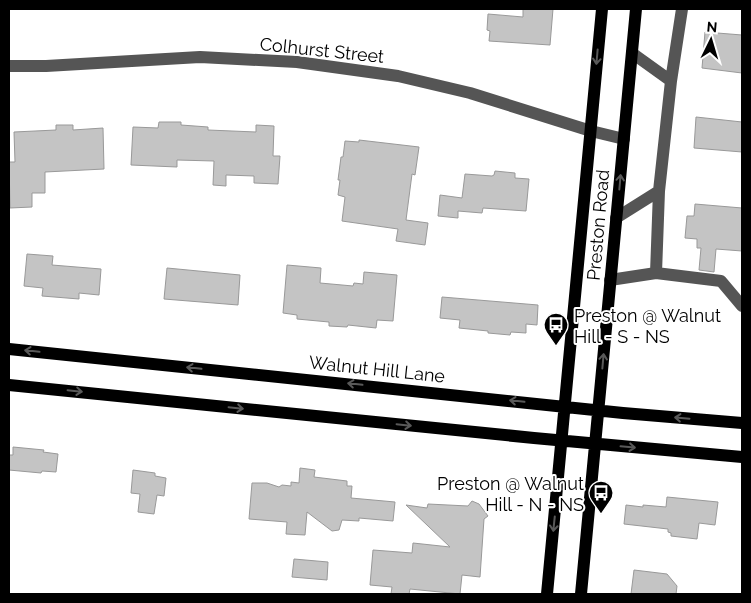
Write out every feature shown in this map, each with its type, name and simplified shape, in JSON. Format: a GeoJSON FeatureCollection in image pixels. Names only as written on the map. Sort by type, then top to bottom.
{"type":"FeatureCollection","features":[{"type":"Feature","properties":{"kind":"main road","name":"Preston Road"},"geometry":{"type":"LineString","coordinates":[[547,594],[602,9]]}},
{"type":"Feature","properties":{"kind":"main road","name":"Preston Road"},"geometry":{"type":"LineString","coordinates":[[581,594],[636,9]]}},
{"type":"Feature","properties":{"kind":"main road","name":"Walnut Hill Lane"},"geometry":{"type":"LineString","coordinates":[[9,349],[742,424]]}},
{"type":"Feature","properties":{"kind":"main road"},"geometry":{"type":"LineString","coordinates":[[9,385],[742,457]]}},
{"type":"Feature","properties":{"kind":"street"},"geometry":{"type":"LineString","coordinates":[[656,274],[659,191],[671,80],[682,9]]}},
{"type":"Feature","properties":{"kind":"street"},"geometry":{"type":"LineString","coordinates":[[632,53],[671,80]]}},
{"type":"Feature","properties":{"kind":"street","name":"Colhurst Street"},"geometry":{"type":"LineString","coordinates":[[9,66],[46,66],[200,57],[297,62],[398,76],[470,93],[624,139]]}},
{"type":"Feature","properties":{"kind":"street"},"geometry":{"type":"LineString","coordinates":[[616,218],[659,191]]}},
{"type":"Feature","properties":{"kind":"street"},"geometry":{"type":"LineString","coordinates":[[610,280],[656,274],[721,281],[742,306]]}},
{"type":"Feature","properties":{"kind":"building"},"geometry":{"type":"Polygon","coordinates":[[[523,9],[553,9],[550,45],[489,41],[490,31],[487,30],[488,14],[523,17],[523,9]]]}},
{"type":"Feature","properties":{"kind":"building"},"geometry":{"type":"Polygon","coordinates":[[[705,32],[742,35],[742,73],[702,68],[705,32]]]}},
{"type":"Feature","properties":{"kind":"building"},"geometry":{"type":"Polygon","coordinates":[[[696,117],[742,122],[742,152],[694,148],[696,117]]]}},
{"type":"Feature","properties":{"kind":"building"},"geometry":{"type":"Polygon","coordinates":[[[159,122],[181,122],[181,125],[208,127],[208,130],[256,132],[256,125],[274,126],[273,156],[280,156],[278,184],[254,183],[254,176],[226,175],[226,186],[213,185],[214,161],[177,160],[177,167],[131,165],[133,127],[158,128],[159,122]]]}},
{"type":"Feature","properties":{"kind":"building"},"geometry":{"type":"Polygon","coordinates":[[[56,125],[73,125],[73,130],[103,128],[104,169],[45,172],[45,193],[32,193],[32,207],[10,208],[9,162],[15,162],[14,132],[56,130],[56,125]]]}},
{"type":"Feature","properties":{"kind":"building"},"geometry":{"type":"Polygon","coordinates":[[[359,140],[419,147],[415,175],[412,174],[406,220],[428,223],[425,245],[396,241],[398,229],[342,221],[345,197],[338,195],[341,157],[343,157],[345,141],[359,142],[359,140]]]}},
{"type":"Feature","properties":{"kind":"building"},"geometry":{"type":"Polygon","coordinates":[[[495,171],[515,173],[515,178],[529,179],[526,211],[483,208],[482,213],[458,211],[458,218],[438,216],[440,195],[462,198],[465,174],[492,176],[495,171]]]}},
{"type":"Feature","properties":{"kind":"building"},"geometry":{"type":"Polygon","coordinates":[[[695,204],[742,208],[742,251],[716,249],[714,272],[699,270],[701,248],[697,248],[697,239],[685,238],[687,216],[694,216],[695,204]]]}},
{"type":"Feature","properties":{"kind":"building"},"geometry":{"type":"Polygon","coordinates":[[[27,254],[53,256],[52,265],[101,269],[99,295],[79,293],[79,299],[42,296],[43,288],[24,286],[27,254]]]}},
{"type":"Feature","properties":{"kind":"building"},"geometry":{"type":"Polygon","coordinates":[[[287,265],[321,268],[320,283],[353,286],[354,283],[363,284],[364,272],[397,275],[393,321],[377,320],[376,328],[348,325],[347,327],[329,326],[329,322],[297,319],[297,315],[283,313],[287,265]]]}},
{"type":"Feature","properties":{"kind":"building"},"geometry":{"type":"Polygon","coordinates":[[[167,268],[240,275],[238,305],[164,299],[167,268]]]}},
{"type":"Feature","properties":{"kind":"building"},"geometry":{"type":"Polygon","coordinates":[[[442,297],[538,305],[537,325],[526,324],[526,333],[511,332],[510,335],[459,328],[460,320],[440,318],[442,297]]]}},
{"type":"Feature","properties":{"kind":"building"},"geometry":{"type":"Polygon","coordinates":[[[13,447],[44,450],[43,452],[58,454],[56,472],[42,471],[41,473],[9,470],[9,455],[13,455],[13,447]]]}},
{"type":"Feature","properties":{"kind":"building"},"geometry":{"type":"Polygon","coordinates":[[[300,468],[315,470],[314,477],[347,481],[347,486],[352,486],[351,498],[395,502],[393,521],[359,518],[359,521],[342,520],[339,530],[332,531],[307,512],[305,535],[286,534],[287,522],[249,519],[252,483],[267,483],[279,487],[282,485],[291,486],[291,482],[299,483],[300,468]]]}},
{"type":"Feature","properties":{"kind":"building"},"geometry":{"type":"Polygon","coordinates":[[[133,470],[155,473],[155,476],[166,478],[164,496],[157,495],[154,514],[138,512],[140,494],[131,493],[133,470]]]}},
{"type":"Feature","properties":{"kind":"building"},"geometry":{"type":"Polygon","coordinates":[[[667,497],[718,502],[715,525],[699,523],[697,539],[671,536],[668,529],[624,524],[626,505],[666,507],[667,497]]]}},
{"type":"Feature","properties":{"kind":"building"},"geometry":{"type":"Polygon","coordinates":[[[472,501],[479,504],[488,516],[484,519],[480,577],[462,575],[460,594],[410,589],[409,594],[391,594],[392,587],[370,585],[373,550],[412,553],[413,543],[450,547],[406,505],[427,508],[428,504],[468,506],[472,501]]]}},
{"type":"Feature","properties":{"kind":"building"},"geometry":{"type":"Polygon","coordinates":[[[294,559],[328,562],[327,580],[292,577],[294,559]]]}},
{"type":"Feature","properties":{"kind":"building"},"geometry":{"type":"Polygon","coordinates":[[[634,570],[667,574],[677,586],[676,594],[631,594],[634,570]]]}},
{"type":"Feature","properties":{"kind":"place","name":"Preston @ Walnut Hill - S - NS"},"geometry":{"type":"Point","coordinates":[556,346]}},
{"type":"Feature","properties":{"kind":"place","name":"Preston @ Walnut Hill - N - NS"},"geometry":{"type":"Point","coordinates":[601,514]}}]}
